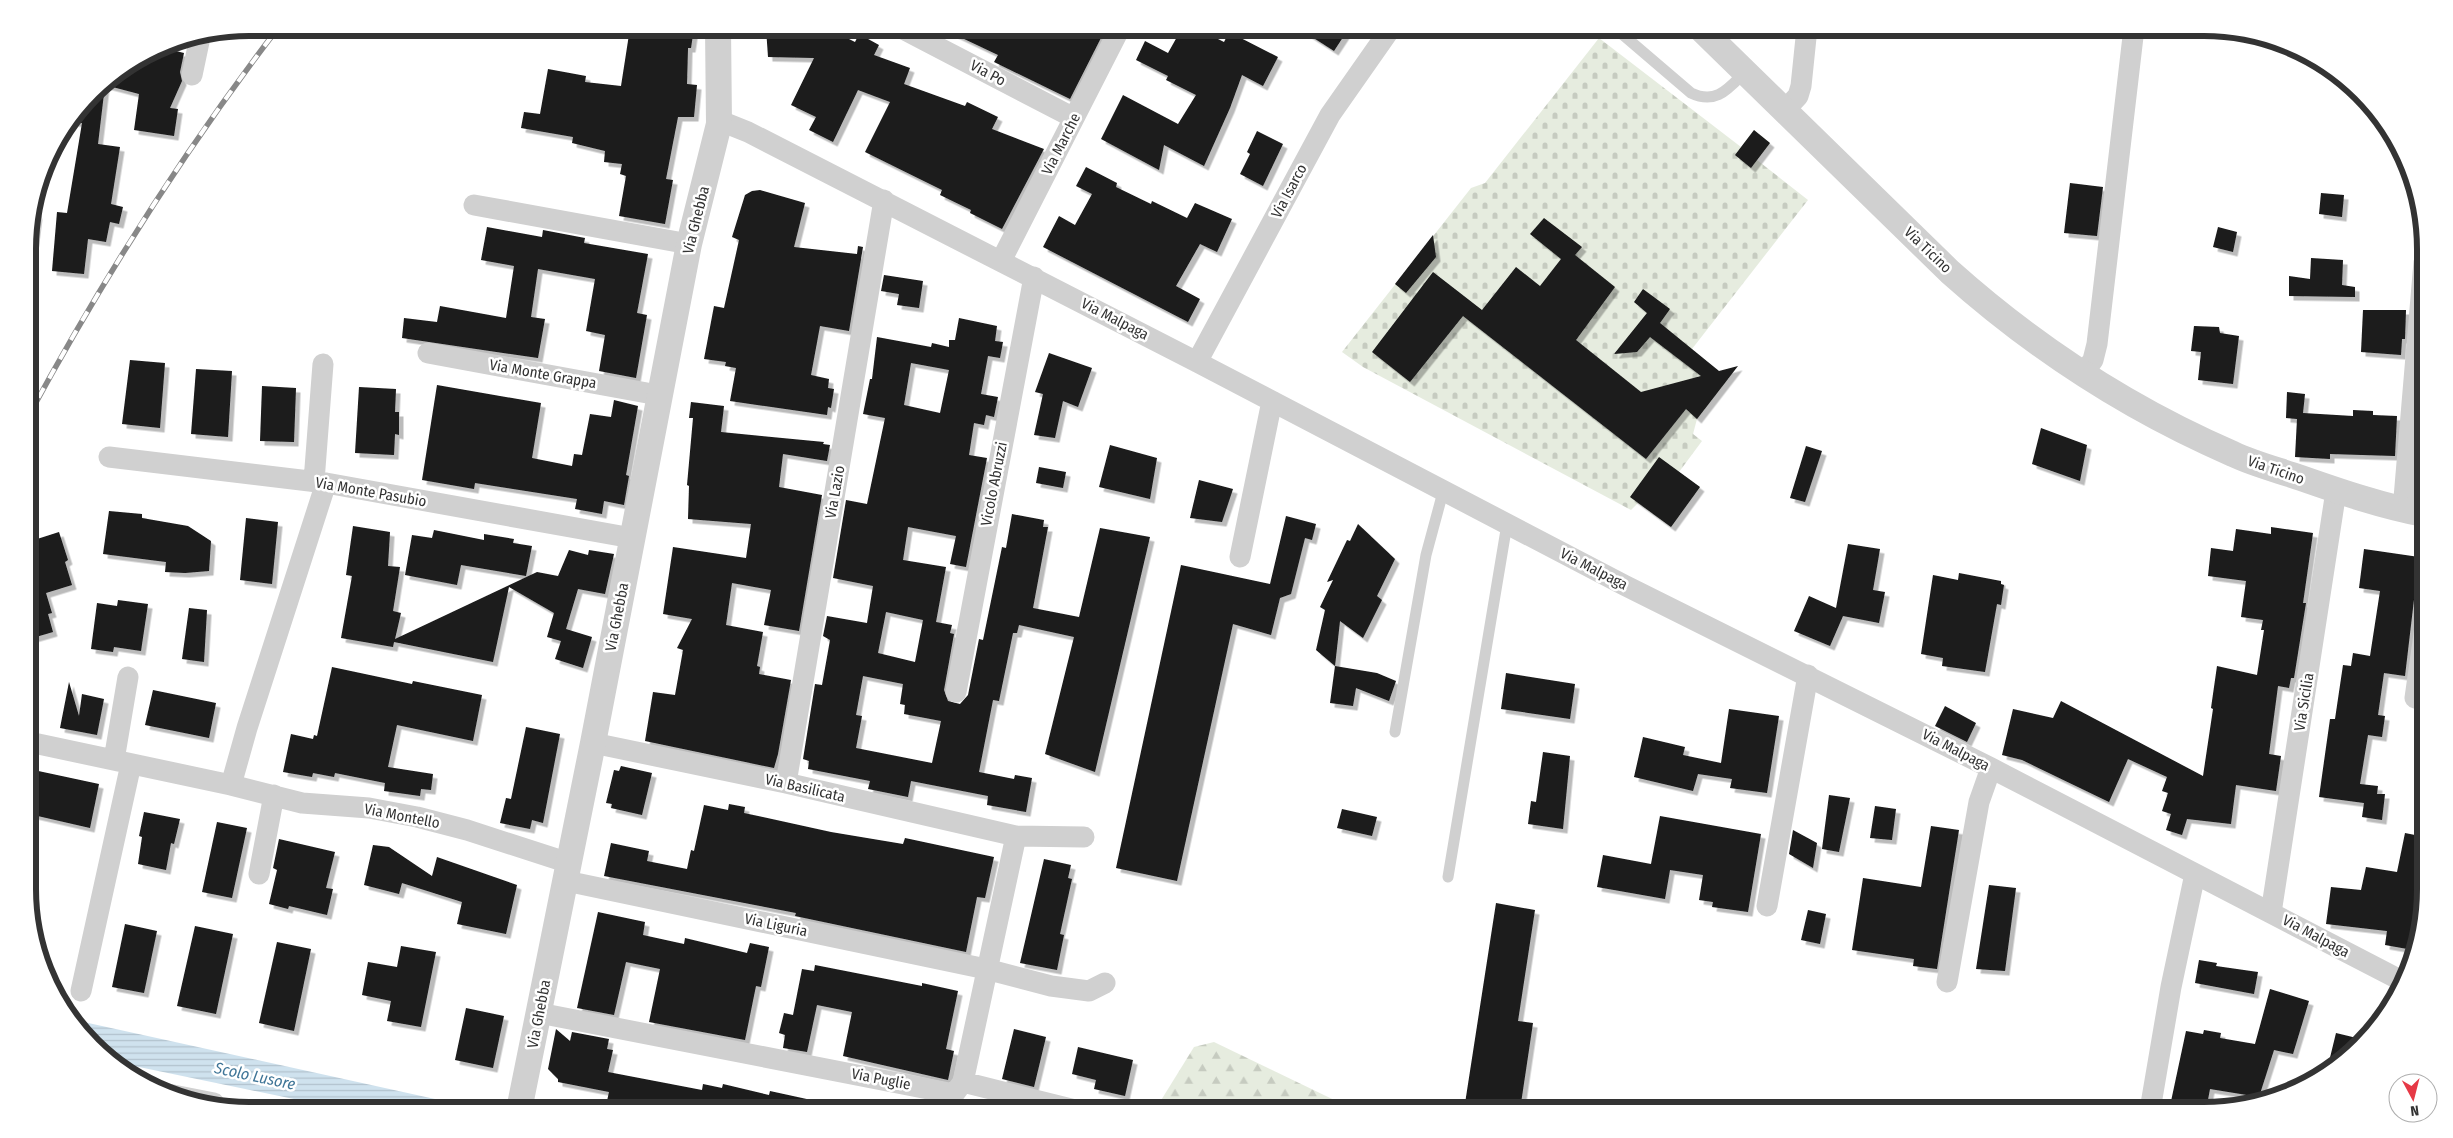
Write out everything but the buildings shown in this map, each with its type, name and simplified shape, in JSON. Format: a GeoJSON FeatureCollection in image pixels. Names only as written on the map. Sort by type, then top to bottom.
{"type":"FeatureCollection","features":[{"type":"Feature","properties":{"kind":"street","name":"Via Ghebba"},"geometry":{"type":"LineString","coordinates":[[521,1102],[593,743],[658,395],[689,244],[719,124],[718,36]]}},
{"type":"Feature","properties":{"kind":"street","name":"Via Po"},"geometry":{"type":"LineString","coordinates":[[916,36],[1074,118]]}},
{"type":"Feature","properties":{"kind":"street","name":"Via Marche"},"geometry":{"type":"LineString","coordinates":[[1001,261],[1116,36]]}},
{"type":"Feature","properties":{"kind":"street","name":"Via Isarco"},"geometry":{"type":"LineString","coordinates":[[1197,362],[1330,115],[1385,36]]}},
{"type":"Feature","properties":{"kind":"street","name":"Via Ticino"},"geometry":{"type":"LineString","coordinates":[[1708,36],[1981,299],[2036,343],[2083,374],[2154,416],[2234,455],[2336,491],[2414,512]]}},
{"type":"Feature","properties":{"kind":"street"},"geometry":{"type":"LineString","coordinates":[[1785,110],[1798,96],[1801,86],[1806,36]]}},
{"type":"Feature","properties":{"kind":"street"},"geometry":{"type":"LineString","coordinates":[[2083,374],[2093,360],[2097,344],[2133,36]]}},
{"type":"Feature","properties":{"kind":"street"},"geometry":{"type":"LineString","coordinates":[[192,75],[199,43]]}},
{"type":"Feature","properties":{"kind":"street","name":"Via Malpaga"},"geometry":{"type":"LineString","coordinates":[[719,124],[728,124],[748,132],[884,200],[1443,492],[1624,585],[1808,675],[1991,768],[2397,978]]}},
{"type":"Feature","properties":{"kind":"street","name":"Via Lazio"},"geometry":{"type":"LineString","coordinates":[[786,783],[884,200]]}},
{"type":"Feature","properties":{"kind":"street"},"geometry":{"type":"LineString","coordinates":[[474,205],[689,244]]}},
{"type":"Feature","properties":{"kind":"street","name":"Vicolo Abruzzi"},"geometry":{"type":"LineString","coordinates":[[956,692],[1034,277]]}},
{"type":"Feature","properties":{"kind":"street","name":"Via Monte Grappa"},"geometry":{"type":"LineString","coordinates":[[428,353],[658,395]]}},
{"type":"Feature","properties":{"kind":"street"},"geometry":{"type":"LineString","coordinates":[[231,785],[320,482],[323,364]]}},
{"type":"Feature","properties":{"kind":"street"},"geometry":{"type":"LineString","coordinates":[[1240,557],[1272,401]]}},
{"type":"Feature","properties":{"kind":"street"},"geometry":{"type":"LineString","coordinates":[[2414,512],[2417,437]]}},
{"type":"Feature","properties":{"kind":"street","name":"Via Monte Pasubio"},"geometry":{"type":"LineString","coordinates":[[109,457],[320,482],[632,538]]}},
{"type":"Feature","properties":{"kind":"street","name":"Via Sicilia"},"geometry":{"type":"LineString","coordinates":[[2271,912],[2336,491]]}},
{"type":"Feature","properties":{"kind":"street"},"geometry":{"type":"LineString","coordinates":[[1767,906],[1808,675]]}},
{"type":"Feature","properties":{"kind":"street"},"geometry":{"type":"LineString","coordinates":[[81,991],[122,762],[128,677]]}},
{"type":"Feature","properties":{"kind":"street"},"geometry":{"type":"LineString","coordinates":[[2415,698],[2417,684]]}},
{"type":"Feature","properties":{"kind":"street","name":"Via Basilicata"},"geometry":{"type":"LineString","coordinates":[[593,743],[786,783],[1016,836]]}},
{"type":"Feature","properties":{"kind":"street","name":"Via Montello"},"geometry":{"type":"LineString","coordinates":[[36,744],[231,785],[302,803],[369,808],[417,817],[467,830],[567,872]]}},
{"type":"Feature","properties":{"kind":"street"},"geometry":{"type":"LineString","coordinates":[[1947,982],[1979,802],[1991,768]]}},
{"type":"Feature","properties":{"kind":"street"},"geometry":{"type":"LineString","coordinates":[[259,874],[274,795]]}},
{"type":"Feature","properties":{"kind":"street"},"geometry":{"type":"LineString","coordinates":[[1043,1102],[963,1082],[1016,836],[1084,837]]}},
{"type":"Feature","properties":{"kind":"street","name":"Via Liguria"},"geometry":{"type":"LineString","coordinates":[[567,872],[986,969],[1051,986],[1089,991],[1105,983]]}},
{"type":"Feature","properties":{"kind":"street"},"geometry":{"type":"LineString","coordinates":[[2151,1102],[2171,987],[2195,874]]}},
{"type":"Feature","properties":{"kind":"street","name":"Via Puglie"},"geometry":{"type":"LineString","coordinates":[[540,1012],[954,1094],[963,1082]]}},
{"type":"Feature","properties":{"kind":"lane"},"geometry":{"type":"LineString","coordinates":[[1624,36],[1691,93],[1701,98],[1710,98],[1724,91],[1745,72]]}},
{"type":"Feature","properties":{"kind":"lane"},"geometry":{"type":"LineString","coordinates":[[1395,732],[1426,555],[1443,492]]}},
{"type":"Feature","properties":{"kind":"lane"},"geometry":{"type":"LineString","coordinates":[[1448,877],[1507,524]]}},
{"type":"Feature","properties":{"kind":"green space"},"geometry":{"type":"Polygon","coordinates":[[[1599,38],[1741,147],[1754,130],[1770,143],[1757,160],[1808,200],[1692,349],[1728,379],[1697,419],[1693,434],[1702,441],[1679,472],[1700,487],[1671,527],[1638,503],[1631,510],[1363,367],[1342,352],[1471,188],[1485,183],[1599,38]]]}},
{"type":"Feature","properties":{"kind":"green space"},"geometry":{"type":"Polygon","coordinates":[[[1214,1042],[1338,1102],[1160,1102],[1194,1047],[1214,1042]]]}},
{"type":"Feature","properties":{"kind":"water","name":"Scolo Lusore"},"geometry":{"type":"Polygon","coordinates":[[[83,1022],[449,1102],[308,1102],[130,1065],[109,1049],[83,1022]]]}},
{"type":"Feature","properties":{"kind":"railway"},"geometry":{"type":"LineString","coordinates":[[36,402],[85,316],[146,217],[210,121],[272,36]]}}]}
